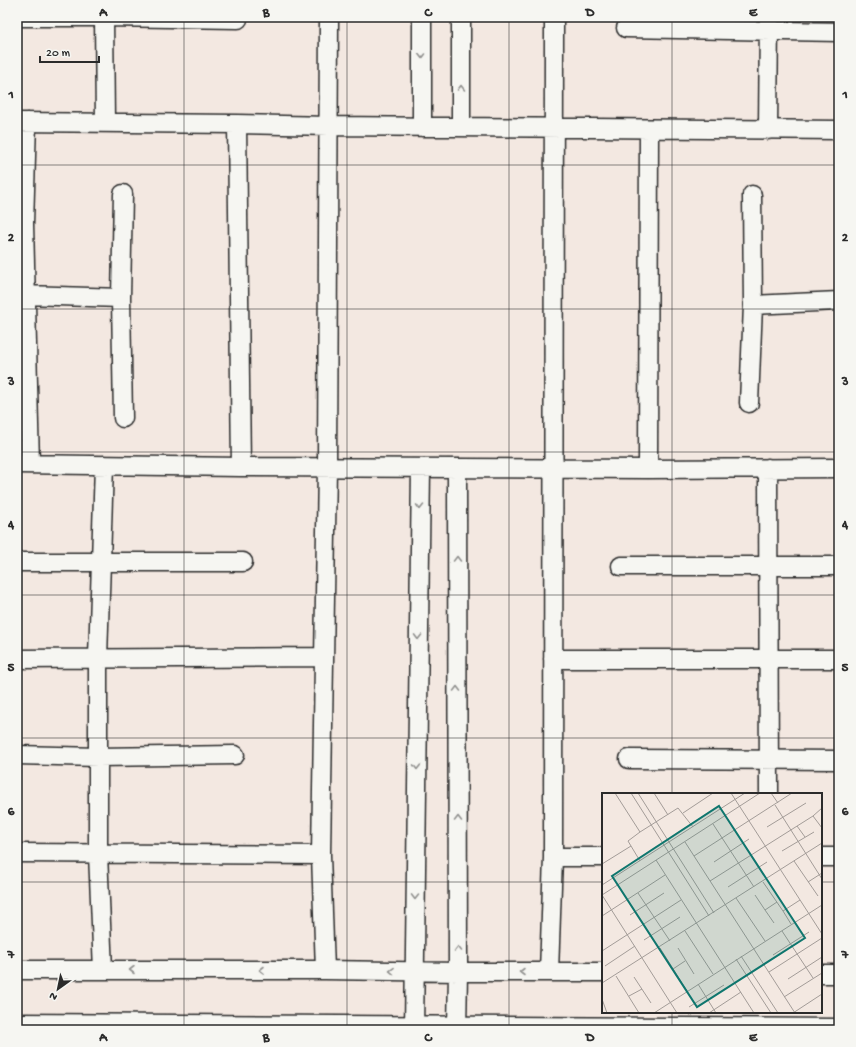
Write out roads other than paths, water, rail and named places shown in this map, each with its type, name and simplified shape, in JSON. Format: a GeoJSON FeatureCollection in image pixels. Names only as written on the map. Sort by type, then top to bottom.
{"type":"FeatureCollection","features":[{"type":"Feature","properties":{"kind":"street"},"geometry":{"type":"LineString","coordinates":[[17,17],[238,19]]}},
{"type":"Feature","properties":{"kind":"street"},"geometry":{"type":"LineString","coordinates":[[104,17],[105,123]]}},
{"type":"Feature","properties":{"kind":"street"},"geometry":{"type":"LineString","coordinates":[[325,970],[322,855],[327,467],[329,17]]}},
{"type":"Feature","properties":{"kind":"street"},"geometry":{"type":"LineString","coordinates":[[422,17],[422,127]]}},
{"type":"Feature","properties":{"kind":"street"},"geometry":{"type":"LineString","coordinates":[[461,17],[461,127]]}},
{"type":"Feature","properties":{"kind":"street"},"geometry":{"type":"LineString","coordinates":[[549,972],[553,857],[554,17]]}},
{"type":"Feature","properties":{"kind":"street"},"geometry":{"type":"LineString","coordinates":[[768,130],[769,24]]}},
{"type":"Feature","properties":{"kind":"street"},"geometry":{"type":"LineString","coordinates":[[626,28],[769,24],[839,32]]}},
{"type":"Feature","properties":{"kind":"street"},"geometry":{"type":"LineString","coordinates":[[839,130],[22,122],[21,223],[26,296],[23,464],[421,468],[839,468]]}},
{"type":"Feature","properties":{"kind":"street"},"geometry":{"type":"LineString","coordinates":[[237,124],[241,467]]}},
{"type":"Feature","properties":{"kind":"street"},"geometry":{"type":"LineString","coordinates":[[648,129],[648,469]]}},
{"type":"Feature","properties":{"kind":"street"},"geometry":{"type":"LineString","coordinates":[[123,194],[121,298],[123,418]]}},
{"type":"Feature","properties":{"kind":"street"},"geometry":{"type":"LineString","coordinates":[[749,403],[753,305],[752,195]]}},
{"type":"Feature","properties":{"kind":"street"},"geometry":{"type":"LineString","coordinates":[[26,296],[121,298]]}},
{"type":"Feature","properties":{"kind":"street"},"geometry":{"type":"LineString","coordinates":[[753,305],[839,301]]}},
{"type":"Feature","properties":{"kind":"street"},"geometry":{"type":"LineString","coordinates":[[103,970],[98,854],[98,658],[104,465]]}},
{"type":"Feature","properties":{"kind":"street"},"geometry":{"type":"LineString","coordinates":[[414,1028],[421,468]]}},
{"type":"Feature","properties":{"kind":"street"},"geometry":{"type":"LineString","coordinates":[[457,468],[457,1027]]}},
{"type":"Feature","properties":{"kind":"street"},"geometry":{"type":"LineString","coordinates":[[768,468],[769,793]]}},
{"type":"Feature","properties":{"kind":"street"},"geometry":{"type":"LineString","coordinates":[[17,562],[243,562]]}},
{"type":"Feature","properties":{"kind":"street"},"geometry":{"type":"LineString","coordinates":[[622,566],[839,566]]}},
{"type":"Feature","properties":{"kind":"street"},"geometry":{"type":"LineString","coordinates":[[17,659],[324,657]]}},
{"type":"Feature","properties":{"kind":"street"},"geometry":{"type":"LineString","coordinates":[[553,659],[839,659]]}},
{"type":"Feature","properties":{"kind":"street"},"geometry":{"type":"LineString","coordinates":[[17,755],[98,758],[235,755]]}},
{"type":"Feature","properties":{"kind":"street"},"geometry":{"type":"LineString","coordinates":[[629,759],[839,760]]}},
{"type":"Feature","properties":{"kind":"street"},"geometry":{"type":"LineString","coordinates":[[17,853],[322,855]]}},
{"type":"Feature","properties":{"kind":"street"},"geometry":{"type":"LineString","coordinates":[[553,857],[602,857]]}},
{"type":"Feature","properties":{"kind":"street"},"geometry":{"type":"LineString","coordinates":[[822,857],[839,857]]}},
{"type":"Feature","properties":{"kind":"street"},"geometry":{"type":"LineString","coordinates":[[17,970],[602,972]]}},
{"type":"Feature","properties":{"kind":"street"},"geometry":{"type":"LineString","coordinates":[[822,974],[839,974]]}},
{"type":"Feature","properties":{"kind":"street"},"geometry":{"type":"LineString","coordinates":[[17,1023],[225,1028],[839,1028]]}}]}
